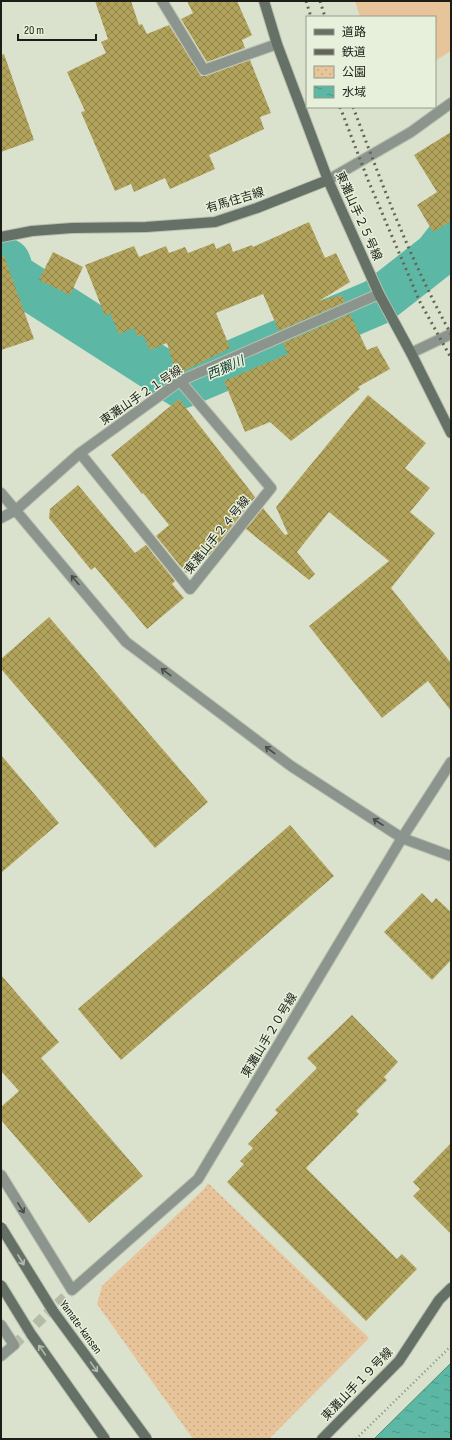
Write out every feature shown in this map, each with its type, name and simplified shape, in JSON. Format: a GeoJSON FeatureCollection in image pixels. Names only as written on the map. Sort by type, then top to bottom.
{"type":"FeatureCollection","features":[{"type":"Feature","properties":{"kind":"street"},"geometry":{"type":"LineString","coordinates":[[162,1],[204,70],[277,44]]}},
{"type":"Feature","properties":{"kind":"street","name":"東灘山手２５号線"},"geometry":{"type":"LineString","coordinates":[[264,1],[277,44],[328,180],[379,294],[411,353],[451,433]]}},
{"type":"Feature","properties":{"kind":"street","name":"有馬住吉線"},"geometry":{"type":"LineString","coordinates":[[1,237],[32,231],[72,228],[146,227],[215,222],[257,208],[328,180],[411,132],[451,103]]}},
{"type":"Feature","properties":{"kind":"street","name":"東灘山手２１号線"},"geometry":{"type":"LineString","coordinates":[[1,518],[16,510],[80,453],[180,381],[379,294]]}},
{"type":"Feature","properties":{"kind":"street"},"geometry":{"type":"LineString","coordinates":[[411,353],[451,334]]}},
{"type":"Feature","properties":{"kind":"street","name":"東灘山手２４号線"},"geometry":{"type":"LineString","coordinates":[[80,453],[190,589],[271,488],[180,381]]}},
{"type":"Feature","properties":{"kind":"street"},"geometry":{"type":"LineString","coordinates":[[1,492],[126,642],[291,766],[402,838],[451,856]]}},
{"type":"Feature","properties":{"kind":"street","name":"東灘山手２０号線"},"geometry":{"type":"LineString","coordinates":[[1,1175],[72,1290],[198,1179],[402,838],[451,762]]}},
{"type":"Feature","properties":{"kind":"street","name":"Yamate-kansen"},"geometry":{"type":"LineString","coordinates":[[1,1226],[53,1311],[147,1439]]}},
{"type":"Feature","properties":{"kind":"street"},"geometry":{"type":"LineString","coordinates":[[1,1285],[31,1334],[105,1439]]}},
{"type":"Feature","properties":{"kind":"street","name":"東灘山手１９号線"},"geometry":{"type":"LineString","coordinates":[[322,1439],[399,1361],[439,1300],[451,1288]]}},
{"type":"Feature","properties":{"kind":"street"},"geometry":{"type":"LineString","coordinates":[[1,1325],[14,1345],[1,1356]]}},
{"type":"Feature","properties":{"kind":"path"},"geometry":{"type":"LineString","coordinates":[[356,1439],[451,1346]]}},
{"type":"Feature","properties":{"kind":"green space"},"geometry":{"type":"Polygon","coordinates":[[[355,1],[451,1],[451,51],[436,60],[436,16],[360,16],[355,1]]]}},
{"type":"Feature","properties":{"kind":"green space"},"geometry":{"type":"Polygon","coordinates":[[[208,1183],[369,1338],[269,1439],[193,1439],[97,1304],[102,1286],[204,1189],[208,1183]]]}},
{"type":"Feature","properties":{"kind":"water"},"geometry":{"type":"Polygon","coordinates":[[[451,1363],[451,1437],[449,1439],[374,1439],[451,1363]]]}},
{"type":"Feature","properties":{"kind":"building"},"geometry":{"type":"Polygon","coordinates":[[[95,1],[131,1],[139,25],[142,24],[147,34],[169,25],[201,76],[206,76],[250,60],[271,113],[260,117],[264,129],[209,155],[215,169],[170,189],[165,178],[134,192],[131,184],[115,191],[81,112],[85,111],[67,72],[106,53],[101,42],[108,39],[95,1]]]}},
{"type":"Feature","properties":{"kind":"building"},"geometry":{"type":"Polygon","coordinates":[[[187,1],[237,1],[252,35],[242,40],[245,48],[207,62],[181,19],[193,13],[187,1]]]}},
{"type":"Feature","properties":{"kind":"building"},"geometry":{"type":"Polygon","coordinates":[[[4,54],[34,140],[1,152],[1,55],[4,54]]]}},
{"type":"Feature","properties":{"kind":"building"},"geometry":{"type":"Polygon","coordinates":[[[451,132],[451,221],[433,232],[417,205],[437,192],[414,155],[451,132]]]}},
{"type":"Feature","properties":{"kind":"building"},"geometry":{"type":"Polygon","coordinates":[[[309,222],[325,258],[336,253],[350,282],[319,301],[342,295],[345,302],[279,331],[263,294],[216,313],[230,348],[184,371],[174,366],[167,343],[150,350],[143,335],[138,337],[134,328],[119,334],[110,313],[105,316],[85,265],[134,246],[139,257],[166,246],[169,253],[185,247],[188,253],[214,243],[216,249],[230,243],[233,252],[252,245],[253,247],[309,222]]]}},
{"type":"Feature","properties":{"kind":"building"},"geometry":{"type":"Polygon","coordinates":[[[53,252],[83,267],[70,295],[39,280],[53,252]]]}},
{"type":"Feature","properties":{"kind":"building"},"geometry":{"type":"Polygon","coordinates":[[[1,256],[4,256],[34,339],[1,350],[1,256]]]}},
{"type":"Feature","properties":{"kind":"building"},"geometry":{"type":"Polygon","coordinates":[[[350,314],[367,350],[377,346],[390,369],[358,387],[360,389],[291,441],[270,422],[245,432],[224,381],[288,354],[283,343],[350,314]]]}},
{"type":"Feature","properties":{"kind":"building"},"geometry":{"type":"Polygon","coordinates":[[[368,395],[426,443],[405,468],[430,488],[410,512],[435,533],[391,588],[451,663],[451,711],[428,681],[382,718],[309,626],[389,561],[329,512],[297,552],[315,574],[309,580],[246,529],[263,508],[285,535],[288,534],[276,507],[368,395]]]}},
{"type":"Feature","properties":{"kind":"building"},"geometry":{"type":"Polygon","coordinates":[[[179,399],[255,497],[210,554],[186,573],[156,536],[169,525],[111,455],[179,399]]]}},
{"type":"Feature","properties":{"kind":"building"},"geometry":{"type":"Polygon","coordinates":[[[78,485],[135,553],[146,545],[175,581],[172,584],[184,598],[147,629],[95,567],[91,570],[49,518],[50,509],[78,485]]]}},
{"type":"Feature","properties":{"kind":"building"},"geometry":{"type":"Polygon","coordinates":[[[49,617],[208,802],[155,848],[1,669],[1,659],[49,617]]]}},
{"type":"Feature","properties":{"kind":"building"},"geometry":{"type":"Polygon","coordinates":[[[1,755],[59,823],[1,873],[1,755]]]}},
{"type":"Feature","properties":{"kind":"building"},"geometry":{"type":"Polygon","coordinates":[[[290,825],[334,876],[121,1060],[78,1009],[290,825]]]}},
{"type":"Feature","properties":{"kind":"building"},"geometry":{"type":"Polygon","coordinates":[[[422,893],[432,903],[436,898],[451,912],[451,960],[432,980],[384,932],[422,893]]]}},
{"type":"Feature","properties":{"kind":"building"},"geometry":{"type":"Polygon","coordinates":[[[1,975],[59,1042],[41,1058],[143,1176],[89,1223],[1,1120],[1,1107],[19,1091],[1,1071],[1,975]]]}},
{"type":"Feature","properties":{"kind":"building"},"geometry":{"type":"Polygon","coordinates":[[[352,1015],[398,1062],[384,1077],[387,1080],[356,1111],[359,1114],[306,1168],[397,1259],[402,1254],[417,1269],[366,1321],[227,1182],[244,1164],[240,1161],[253,1148],[248,1144],[278,1113],[275,1110],[317,1068],[307,1058],[352,1015]]]}},
{"type":"Feature","properties":{"kind":"building"},"geometry":{"type":"Polygon","coordinates":[[[451,1143],[451,1234],[413,1196],[420,1189],[413,1182],[451,1143]]]}},
{"type":"Feature","properties":{"kind":"waterway","name":"西獺川"},"geometry":{"type":"LineString","coordinates":[[7,262],[12,276],[182,385],[377,302],[437,255],[451,237]]}},
{"type":"Feature","properties":{"kind":"tunnel"},"geometry":{"type":"LineString","coordinates":[[14,1345],[72,1290]]}},
{"type":"Feature","properties":{"kind":"railway"},"geometry":{"type":"LineString","coordinates":[[306,1],[311,16]]}},
{"type":"Feature","properties":{"kind":"railway"},"geometry":{"type":"LineString","coordinates":[[320,1],[325,16]]}},
{"type":"Feature","properties":{"kind":"railway"},"geometry":{"type":"LineString","coordinates":[[340,108],[368,180],[420,302],[451,358]]}},
{"type":"Feature","properties":{"kind":"railway"},"geometry":{"type":"LineString","coordinates":[[353,108],[386,194],[410,251],[436,307],[451,334]]}}]}
